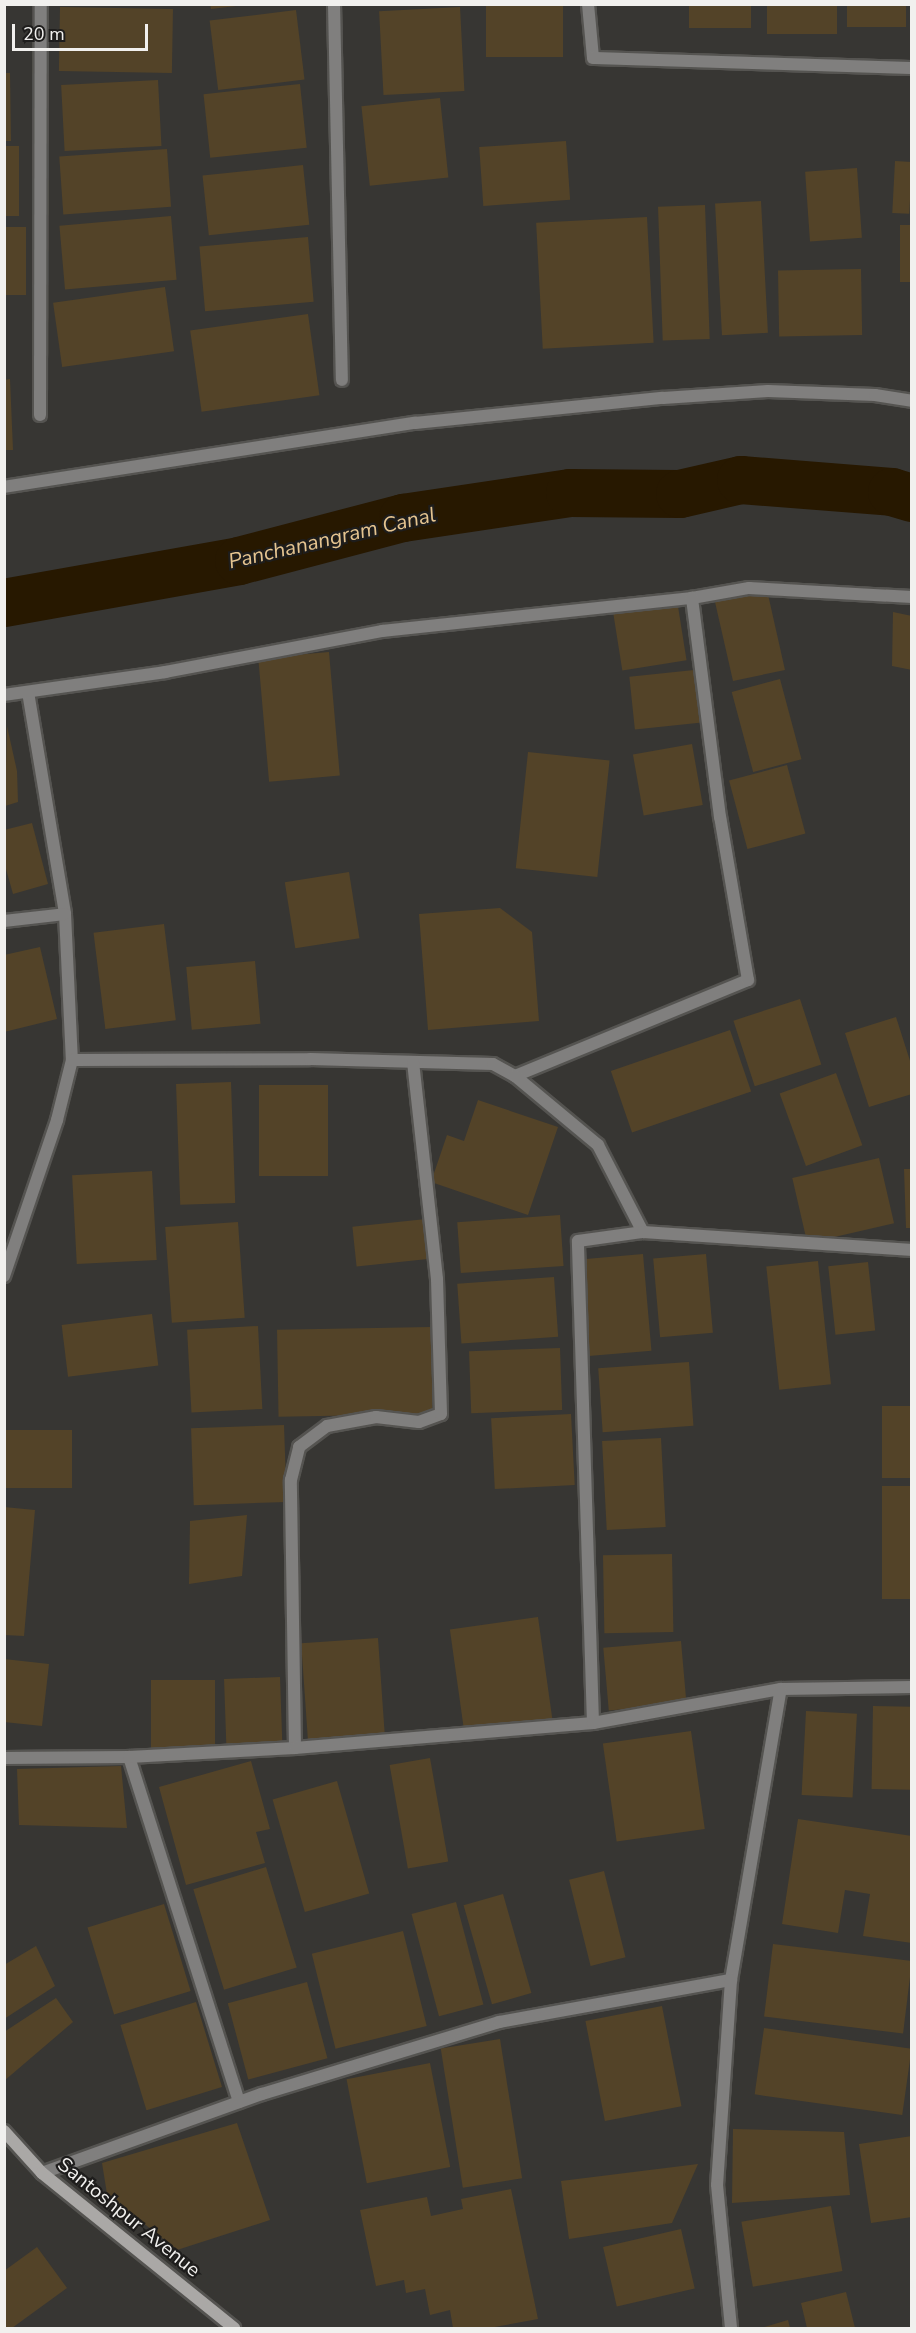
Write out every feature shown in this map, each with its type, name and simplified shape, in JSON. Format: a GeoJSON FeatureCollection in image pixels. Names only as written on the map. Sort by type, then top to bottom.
{"type":"FeatureCollection","features":[{"type":"Feature","properties":{"kind":"main road","name":"Santoshpur Avenue"},"geometry":{"type":"LineString","coordinates":[[4,2131],[42,2173],[234,2328]]}},
{"type":"Feature","properties":{"kind":"street"},"geometry":{"type":"LineString","coordinates":[[40,415],[41,4]]}},
{"type":"Feature","properties":{"kind":"street"},"geometry":{"type":"LineString","coordinates":[[334,4],[342,380]]}},
{"type":"Feature","properties":{"kind":"street"},"geometry":{"type":"LineString","coordinates":[[588,4],[593,58],[912,68]]}},
{"type":"Feature","properties":{"kind":"street"},"geometry":{"type":"LineString","coordinates":[[4,487],[416,423],[663,398],[768,391],[875,394],[912,401]]}},
{"type":"Feature","properties":{"kind":"street"},"geometry":{"type":"LineString","coordinates":[[4,695],[165,672],[382,631],[692,598],[749,588],[912,597]]}},
{"type":"Feature","properties":{"kind":"street"},"geometry":{"type":"LineString","coordinates":[[515,1076],[748,980],[720,817],[692,598]]}},
{"type":"Feature","properties":{"kind":"street"},"geometry":{"type":"LineString","coordinates":[[4,1276],[57,1120],[72,1060],[65,914],[28,692]]}},
{"type":"Feature","properties":{"kind":"street"},"geometry":{"type":"LineString","coordinates":[[4,921],[65,914]]}},
{"type":"Feature","properties":{"kind":"street"},"geometry":{"type":"LineString","coordinates":[[72,1060],[493,1064],[515,1076],[598,1145],[643,1232]]}},
{"type":"Feature","properties":{"kind":"street"},"geometry":{"type":"LineString","coordinates":[[295,1748],[291,1480],[300,1447],[327,1426],[376,1417],[419,1422],[441,1414],[437,1279],[413,1062]]}},
{"type":"Feature","properties":{"kind":"street"},"geometry":{"type":"LineString","coordinates":[[593,1723],[578,1241],[643,1232],[912,1250]]}},
{"type":"Feature","properties":{"kind":"street"},"geometry":{"type":"LineString","coordinates":[[4,1758],[129,1757],[295,1748],[593,1723],[781,1689],[912,1687]]}},
{"type":"Feature","properties":{"kind":"street"},"geometry":{"type":"LineString","coordinates":[[731,2328],[717,2185],[731,1980],[781,1689]]}},
{"type":"Feature","properties":{"kind":"street"},"geometry":{"type":"LineString","coordinates":[[129,1757],[239,2102]]}},
{"type":"Feature","properties":{"kind":"street"},"geometry":{"type":"LineString","coordinates":[[42,2173],[239,2102],[499,2022],[731,1980]]}},
{"type":"Feature","properties":{"kind":"building"},"geometry":{"type":"Polygon","coordinates":[[[210,4],[236,4],[236,6],[211,9],[210,4]]]}},
{"type":"Feature","properties":{"kind":"building"},"geometry":{"type":"Polygon","coordinates":[[[486,4],[563,4],[563,57],[486,57],[486,4]]]}},
{"type":"Feature","properties":{"kind":"building"},"geometry":{"type":"Polygon","coordinates":[[[689,4],[751,4],[751,28],[689,28],[689,4]]]}},
{"type":"Feature","properties":{"kind":"building"},"geometry":{"type":"Polygon","coordinates":[[[767,4],[837,4],[837,34],[767,34],[767,4]]]}},
{"type":"Feature","properties":{"kind":"building"},"geometry":{"type":"Polygon","coordinates":[[[847,4],[906,4],[906,27],[847,27],[847,4]]]}},
{"type":"Feature","properties":{"kind":"building"},"geometry":{"type":"Polygon","coordinates":[[[60,7],[173,9],[172,73],[59,71],[60,7]]]}},
{"type":"Feature","properties":{"kind":"building"},"geometry":{"type":"Polygon","coordinates":[[[460,7],[464,91],[384,95],[379,11],[460,7]]]}},
{"type":"Feature","properties":{"kind":"building"},"geometry":{"type":"Polygon","coordinates":[[[296,10],[305,79],[218,90],[210,21],[296,10]]]}},
{"type":"Feature","properties":{"kind":"building"},"geometry":{"type":"Polygon","coordinates":[[[4,73],[10,73],[11,141],[4,141],[4,73]]]}},
{"type":"Feature","properties":{"kind":"building"},"geometry":{"type":"Polygon","coordinates":[[[158,80],[161,146],[65,151],[61,85],[158,80]]]}},
{"type":"Feature","properties":{"kind":"building"},"geometry":{"type":"Polygon","coordinates":[[[300,84],[307,148],[210,158],[204,94],[300,84]]]}},
{"type":"Feature","properties":{"kind":"building"},"geometry":{"type":"Polygon","coordinates":[[[440,98],[448,178],[370,186],[361,106],[440,98]]]}},
{"type":"Feature","properties":{"kind":"building"},"geometry":{"type":"Polygon","coordinates":[[[566,141],[570,200],[483,206],[479,147],[566,141]]]}},
{"type":"Feature","properties":{"kind":"building"},"geometry":{"type":"Polygon","coordinates":[[[4,146],[19,146],[19,216],[4,216],[4,146]]]}},
{"type":"Feature","properties":{"kind":"building"},"geometry":{"type":"Polygon","coordinates":[[[167,149],[171,207],[63,214],[59,157],[167,149]]]}},
{"type":"Feature","properties":{"kind":"building"},"geometry":{"type":"Polygon","coordinates":[[[895,161],[912,162],[909,214],[892,213],[895,161]]]}},
{"type":"Feature","properties":{"kind":"building"},"geometry":{"type":"Polygon","coordinates":[[[303,165],[309,225],[209,235],[203,176],[303,165]]]}},
{"type":"Feature","properties":{"kind":"building"},"geometry":{"type":"Polygon","coordinates":[[[857,168],[862,238],[810,241],[805,172],[857,168]]]}},
{"type":"Feature","properties":{"kind":"building"},"geometry":{"type":"Polygon","coordinates":[[[761,201],[768,333],[722,335],[715,203],[761,201]]]}},
{"type":"Feature","properties":{"kind":"building"},"geometry":{"type":"Polygon","coordinates":[[[705,205],[710,339],[663,341],[658,207],[705,205]]]}},
{"type":"Feature","properties":{"kind":"building"},"geometry":{"type":"Polygon","coordinates":[[[171,216],[177,280],[65,290],[59,226],[171,216]]]}},
{"type":"Feature","properties":{"kind":"building"},"geometry":{"type":"Polygon","coordinates":[[[647,217],[654,343],[543,349],[536,223],[647,217]]]}},
{"type":"Feature","properties":{"kind":"building"},"geometry":{"type":"Polygon","coordinates":[[[900,225],[912,225],[912,282],[900,282],[900,225]]]}},
{"type":"Feature","properties":{"kind":"building"},"geometry":{"type":"Polygon","coordinates":[[[4,227],[26,227],[26,295],[4,295],[4,227]]]}},
{"type":"Feature","properties":{"kind":"building"},"geometry":{"type":"Polygon","coordinates":[[[308,237],[314,302],[205,311],[199,246],[308,237]]]}},
{"type":"Feature","properties":{"kind":"building"},"geometry":{"type":"Polygon","coordinates":[[[861,269],[862,335],[779,336],[778,270],[861,269]]]}},
{"type":"Feature","properties":{"kind":"building"},"geometry":{"type":"Polygon","coordinates":[[[165,287],[174,351],[62,367],[53,303],[165,287]]]}},
{"type":"Feature","properties":{"kind":"building"},"geometry":{"type":"Polygon","coordinates":[[[308,314],[319,395],[202,412],[190,331],[308,314]]]}},
{"type":"Feature","properties":{"kind":"building"},"geometry":{"type":"Polygon","coordinates":[[[10,379],[13,450],[4,450],[4,380],[10,379]]]}},
{"type":"Feature","properties":{"kind":"building"},"geometry":{"type":"Polygon","coordinates":[[[749,588],[767,590],[785,670],[733,681],[715,602],[749,588]]]}},
{"type":"Feature","properties":{"kind":"building"},"geometry":{"type":"Polygon","coordinates":[[[677,600],[687,660],[622,670],[613,610],[677,600]]]}},
{"type":"Feature","properties":{"kind":"building"},"geometry":{"type":"Polygon","coordinates":[[[893,612],[912,616],[912,670],[892,666],[893,612]]]}},
{"type":"Feature","properties":{"kind":"building"},"geometry":{"type":"Polygon","coordinates":[[[329,652],[340,776],[269,782],[258,658],[329,652]]]}},
{"type":"Feature","properties":{"kind":"building"},"geometry":{"type":"Polygon","coordinates":[[[694,670],[700,723],[635,730],[629,677],[694,670]]]}},
{"type":"Feature","properties":{"kind":"building"},"geometry":{"type":"Polygon","coordinates":[[[780,679],[801,759],[753,772],[732,692],[780,679]]]}},
{"type":"Feature","properties":{"kind":"building"},"geometry":{"type":"Polygon","coordinates":[[[7,726],[17,771],[18,802],[5,806],[7,726]]]}},
{"type":"Feature","properties":{"kind":"building"},"geometry":{"type":"Polygon","coordinates":[[[692,744],[703,805],[644,815],[633,754],[692,744]]]}},
{"type":"Feature","properties":{"kind":"building"},"geometry":{"type":"Polygon","coordinates":[[[528,752],[610,761],[597,877],[516,868],[528,752]]]}},
{"type":"Feature","properties":{"kind":"building"},"geometry":{"type":"Polygon","coordinates":[[[787,765],[805,834],[747,849],[729,781],[787,765]]]}},
{"type":"Feature","properties":{"kind":"building"},"geometry":{"type":"Polygon","coordinates":[[[32,823],[48,884],[13,894],[4,862],[4,830],[32,823]]]}},
{"type":"Feature","properties":{"kind":"building"},"geometry":{"type":"Polygon","coordinates":[[[349,872],[359,938],[295,948],[285,882],[349,872]]]}},
{"type":"Feature","properties":{"kind":"building"},"geometry":{"type":"Polygon","coordinates":[[[500,908],[532,932],[539,1021],[428,1030],[419,914],[500,908]]]}},
{"type":"Feature","properties":{"kind":"building"},"geometry":{"type":"Polygon","coordinates":[[[164,924],[176,1020],[105,1029],[94,933],[164,924]]]}},
{"type":"Feature","properties":{"kind":"building"},"geometry":{"type":"Polygon","coordinates":[[[40,947],[57,1019],[4,1032],[4,955],[40,947]]]}},
{"type":"Feature","properties":{"kind":"building"},"geometry":{"type":"Polygon","coordinates":[[[255,961],[260,1024],[192,1030],[186,967],[255,961]]]}},
{"type":"Feature","properties":{"kind":"building"},"geometry":{"type":"Polygon","coordinates":[[[800,999],[821,1065],[755,1086],[733,1021],[800,999]]]}},
{"type":"Feature","properties":{"kind":"building"},"geometry":{"type":"Polygon","coordinates":[[[896,1017],[912,1067],[912,1094],[869,1107],[845,1033],[896,1017]]]}},
{"type":"Feature","properties":{"kind":"building"},"geometry":{"type":"Polygon","coordinates":[[[730,1030],[751,1091],[632,1132],[611,1071],[730,1030]]]}},
{"type":"Feature","properties":{"kind":"building"},"geometry":{"type":"Polygon","coordinates":[[[836,1073],[862,1145],[806,1166],[780,1094],[836,1073]]]}},
{"type":"Feature","properties":{"kind":"building"},"geometry":{"type":"Polygon","coordinates":[[[231,1082],[235,1203],[180,1205],[176,1084],[231,1082]]]}},
{"type":"Feature","properties":{"kind":"building"},"geometry":{"type":"Polygon","coordinates":[[[259,1085],[328,1085],[328,1176],[259,1176],[259,1085]]]}},
{"type":"Feature","properties":{"kind":"building"},"geometry":{"type":"Polygon","coordinates":[[[478,1100],[558,1127],[528,1215],[431,1182],[447,1135],[464,1141],[478,1100]]]}},
{"type":"Feature","properties":{"kind":"building"},"geometry":{"type":"Polygon","coordinates":[[[879,1158],[894,1223],[807,1243],[792,1178],[879,1158]]]}},
{"type":"Feature","properties":{"kind":"building"},"geometry":{"type":"Polygon","coordinates":[[[904,1169],[912,1169],[912,1228],[906,1228],[904,1169]]]}},
{"type":"Feature","properties":{"kind":"building"},"geometry":{"type":"Polygon","coordinates":[[[152,1171],[157,1260],[77,1264],[72,1175],[152,1171]]]}},
{"type":"Feature","properties":{"kind":"building"},"geometry":{"type":"Polygon","coordinates":[[[560,1215],[564,1266],[461,1273],[457,1222],[560,1215]]]}},
{"type":"Feature","properties":{"kind":"building"},"geometry":{"type":"Polygon","coordinates":[[[426,1219],[430,1259],[357,1267],[352,1227],[426,1219]]]}},
{"type":"Feature","properties":{"kind":"building"},"geometry":{"type":"Polygon","coordinates":[[[238,1222],[245,1318],[172,1323],[165,1227],[238,1222]]]}},
{"type":"Feature","properties":{"kind":"building"},"geometry":{"type":"Polygon","coordinates":[[[643,1254],[651,1351],[589,1356],[580,1259],[643,1254]]]}},
{"type":"Feature","properties":{"kind":"building"},"geometry":{"type":"Polygon","coordinates":[[[706,1254],[713,1333],[660,1337],[653,1259],[706,1254]]]}},
{"type":"Feature","properties":{"kind":"building"},"geometry":{"type":"Polygon","coordinates":[[[818,1261],[831,1384],[779,1390],[766,1266],[818,1261]]]}},
{"type":"Feature","properties":{"kind":"building"},"geometry":{"type":"Polygon","coordinates":[[[868,1262],[875,1331],[835,1335],[828,1266],[868,1262]]]}},
{"type":"Feature","properties":{"kind":"building"},"geometry":{"type":"Polygon","coordinates":[[[554,1277],[558,1337],[461,1344],[457,1284],[554,1277]]]}},
{"type":"Feature","properties":{"kind":"building"},"geometry":{"type":"Polygon","coordinates":[[[152,1314],[158,1366],[68,1377],[62,1325],[152,1314]]]}},
{"type":"Feature","properties":{"kind":"building"},"geometry":{"type":"Polygon","coordinates":[[[258,1326],[262,1409],[191,1413],[187,1330],[258,1326]]]}},
{"type":"Feature","properties":{"kind":"building"},"geometry":{"type":"Polygon","coordinates":[[[431,1327],[433,1414],[279,1417],[277,1330],[431,1327]]]}},
{"type":"Feature","properties":{"kind":"building"},"geometry":{"type":"Polygon","coordinates":[[[560,1348],[562,1410],[471,1413],[469,1351],[560,1348]]]}},
{"type":"Feature","properties":{"kind":"building"},"geometry":{"type":"Polygon","coordinates":[[[689,1362],[693,1426],[603,1432],[598,1368],[689,1362]]]}},
{"type":"Feature","properties":{"kind":"building"},"geometry":{"type":"Polygon","coordinates":[[[882,1406],[912,1406],[912,1478],[882,1478],[882,1406]]]}},
{"type":"Feature","properties":{"kind":"building"},"geometry":{"type":"Polygon","coordinates":[[[571,1414],[575,1485],[495,1489],[491,1418],[571,1414]]]}},
{"type":"Feature","properties":{"kind":"building"},"geometry":{"type":"Polygon","coordinates":[[[284,1425],[287,1502],[194,1505],[191,1428],[284,1425]]]}},
{"type":"Feature","properties":{"kind":"building"},"geometry":{"type":"Polygon","coordinates":[[[4,1430],[72,1430],[72,1488],[4,1488],[4,1430]]]}},
{"type":"Feature","properties":{"kind":"building"},"geometry":{"type":"Polygon","coordinates":[[[661,1438],[666,1527],[607,1530],[602,1441],[661,1438]]]}},
{"type":"Feature","properties":{"kind":"building"},"geometry":{"type":"Polygon","coordinates":[[[882,1486],[912,1486],[912,1599],[882,1599],[882,1486]]]}},
{"type":"Feature","properties":{"kind":"building"},"geometry":{"type":"Polygon","coordinates":[[[4,1507],[35,1510],[24,1636],[4,1635],[4,1507]]]}},
{"type":"Feature","properties":{"kind":"building"},"geometry":{"type":"Polygon","coordinates":[[[247,1515],[242,1576],[189,1584],[190,1521],[247,1515]]]}},
{"type":"Feature","properties":{"kind":"building"},"geometry":{"type":"Polygon","coordinates":[[[672,1554],[673,1632],[604,1633],[603,1555],[672,1554]]]}},
{"type":"Feature","properties":{"kind":"building"},"geometry":{"type":"Polygon","coordinates":[[[538,1617],[552,1719],[464,1731],[450,1629],[538,1617]]]}},
{"type":"Feature","properties":{"kind":"building"},"geometry":{"type":"Polygon","coordinates":[[[378,1638],[385,1738],[308,1743],[301,1643],[378,1638]]]}},
{"type":"Feature","properties":{"kind":"building"},"geometry":{"type":"Polygon","coordinates":[[[681,1641],[686,1704],[609,1711],[603,1648],[681,1641]]]}},
{"type":"Feature","properties":{"kind":"building"},"geometry":{"type":"Polygon","coordinates":[[[4,1659],[49,1664],[42,1726],[4,1722],[4,1659]]]}},
{"type":"Feature","properties":{"kind":"building"},"geometry":{"type":"Polygon","coordinates":[[[280,1677],[282,1748],[227,1750],[224,1679],[280,1677]]]}},
{"type":"Feature","properties":{"kind":"building"},"geometry":{"type":"Polygon","coordinates":[[[151,1680],[215,1680],[215,1751],[151,1751],[151,1680]]]}},
{"type":"Feature","properties":{"kind":"building"},"geometry":{"type":"Polygon","coordinates":[[[873,1706],[912,1707],[911,1790],[872,1789],[873,1706]]]}},
{"type":"Feature","properties":{"kind":"building"},"geometry":{"type":"Polygon","coordinates":[[[806,1711],[857,1714],[853,1798],[802,1795],[806,1711]]]}},
{"type":"Feature","properties":{"kind":"building"},"geometry":{"type":"Polygon","coordinates":[[[691,1731],[705,1829],[617,1841],[603,1743],[691,1731]]]}},
{"type":"Feature","properties":{"kind":"building"},"geometry":{"type":"Polygon","coordinates":[[[430,1758],[448,1861],[408,1869],[390,1765],[430,1758]]]}},
{"type":"Feature","properties":{"kind":"building"},"geometry":{"type":"Polygon","coordinates":[[[251,1761],[270,1829],[256,1832],[265,1863],[186,1885],[159,1787],[251,1761]]]}},
{"type":"Feature","properties":{"kind":"building"},"geometry":{"type":"Polygon","coordinates":[[[121,1766],[127,1828],[19,1825],[17,1769],[121,1766]]]}},
{"type":"Feature","properties":{"kind":"building"},"geometry":{"type":"Polygon","coordinates":[[[337,1781],[369,1893],[305,1912],[273,1799],[337,1781]]]}},
{"type":"Feature","properties":{"kind":"building"},"geometry":{"type":"Polygon","coordinates":[[[798,1819],[912,1836],[912,1943],[863,1936],[870,1894],[845,1890],[838,1933],[782,1924],[798,1819]]]}},
{"type":"Feature","properties":{"kind":"building"},"geometry":{"type":"Polygon","coordinates":[[[266,1867],[297,1967],[224,1990],[193,1889],[266,1867]]]}},
{"type":"Feature","properties":{"kind":"building"},"geometry":{"type":"Polygon","coordinates":[[[604,1871],[626,1957],[591,1966],[569,1880],[604,1871]]]}},
{"type":"Feature","properties":{"kind":"building"},"geometry":{"type":"Polygon","coordinates":[[[503,1894],[531,1993],[492,2004],[464,1905],[503,1894]]]}},
{"type":"Feature","properties":{"kind":"building"},"geometry":{"type":"Polygon","coordinates":[[[456,1902],[483,2004],[439,2016],[412,1914],[456,1902]]]}},
{"type":"Feature","properties":{"kind":"building"},"geometry":{"type":"Polygon","coordinates":[[[164,1904],[191,1991],[114,2014],[87,1927],[164,1904]]]}},
{"type":"Feature","properties":{"kind":"building"},"geometry":{"type":"Polygon","coordinates":[[[403,1931],[427,2026],[336,2049],[312,1954],[403,1931]]]}},
{"type":"Feature","properties":{"kind":"building"},"geometry":{"type":"Polygon","coordinates":[[[773,1944],[912,1961],[903,2034],[764,2016],[773,1944]]]}},
{"type":"Feature","properties":{"kind":"building"},"geometry":{"type":"Polygon","coordinates":[[[36,1946],[55,1986],[4,2019],[4,1965],[36,1946]]]}},
{"type":"Feature","properties":{"kind":"building"},"geometry":{"type":"Polygon","coordinates":[[[307,1982],[327,2058],[248,2080],[228,2003],[307,1982]]]}},
{"type":"Feature","properties":{"kind":"building"},"geometry":{"type":"Polygon","coordinates":[[[56,1998],[73,2022],[4,2081],[4,2032],[56,1998]]]}},
{"type":"Feature","properties":{"kind":"building"},"geometry":{"type":"Polygon","coordinates":[[[196,2002],[222,2087],[146,2110],[120,2025],[196,2002]]]}},
{"type":"Feature","properties":{"kind":"building"},"geometry":{"type":"Polygon","coordinates":[[[662,2006],[681,2106],[605,2121],[585,2021],[662,2006]]]}},
{"type":"Feature","properties":{"kind":"building"},"geometry":{"type":"Polygon","coordinates":[[[764,2028],[912,2049],[902,2115],[755,2094],[764,2028]]]}},
{"type":"Feature","properties":{"kind":"building"},"geometry":{"type":"Polygon","coordinates":[[[500,2039],[522,2178],[463,2188],[441,2048],[500,2039]]]}},
{"type":"Feature","properties":{"kind":"building"},"geometry":{"type":"Polygon","coordinates":[[[430,2063],[450,2167],[367,2183],[347,2079],[430,2063]]]}},
{"type":"Feature","properties":{"kind":"building"},"geometry":{"type":"Polygon","coordinates":[[[237,2123],[270,2220],[177,2250],[107,2194],[102,2163],[237,2123]]]}},
{"type":"Feature","properties":{"kind":"building"},"geometry":{"type":"Polygon","coordinates":[[[733,2129],[844,2132],[850,2195],[732,2203],[733,2129]]]}},
{"type":"Feature","properties":{"kind":"building"},"geometry":{"type":"Polygon","coordinates":[[[912,2136],[912,2217],[871,2223],[859,2144],[912,2136]]]}},
{"type":"Feature","properties":{"kind":"building"},"geometry":{"type":"Polygon","coordinates":[[[698,2164],[672,2223],[569,2239],[561,2181],[698,2164]]]}},
{"type":"Feature","properties":{"kind":"building"},"geometry":{"type":"Polygon","coordinates":[[[511,2189],[538,2319],[489,2328],[453,2328],[450,2310],[430,2315],[425,2289],[406,2293],[404,2280],[376,2286],[360,2210],[427,2197],[431,2216],[463,2209],[461,2199],[511,2189]]]}},
{"type":"Feature","properties":{"kind":"building"},"geometry":{"type":"Polygon","coordinates":[[[831,2206],[842,2271],[753,2287],[741,2222],[831,2206]]]}},
{"type":"Feature","properties":{"kind":"building"},"geometry":{"type":"Polygon","coordinates":[[[681,2229],[695,2288],[617,2306],[603,2247],[681,2229]]]}},
{"type":"Feature","properties":{"kind":"building"},"geometry":{"type":"Polygon","coordinates":[[[37,2247],[67,2288],[12,2328],[4,2328],[4,2271],[37,2247]]]}},
{"type":"Feature","properties":{"kind":"building"},"geometry":{"type":"Polygon","coordinates":[[[846,2292],[855,2328],[807,2328],[801,2303],[846,2292]]]}},
{"type":"Feature","properties":{"kind":"building"},"geometry":{"type":"Polygon","coordinates":[[[788,2320],[790,2328],[761,2328],[788,2320]]]}},
{"type":"Feature","properties":{"kind":"waterway","name":"Panchanangram Canal"},"geometry":{"type":"LineString","coordinates":[[4,603],[239,561],[403,518],[570,493],[680,494],[741,480],[892,492],[912,498]]}}]}
